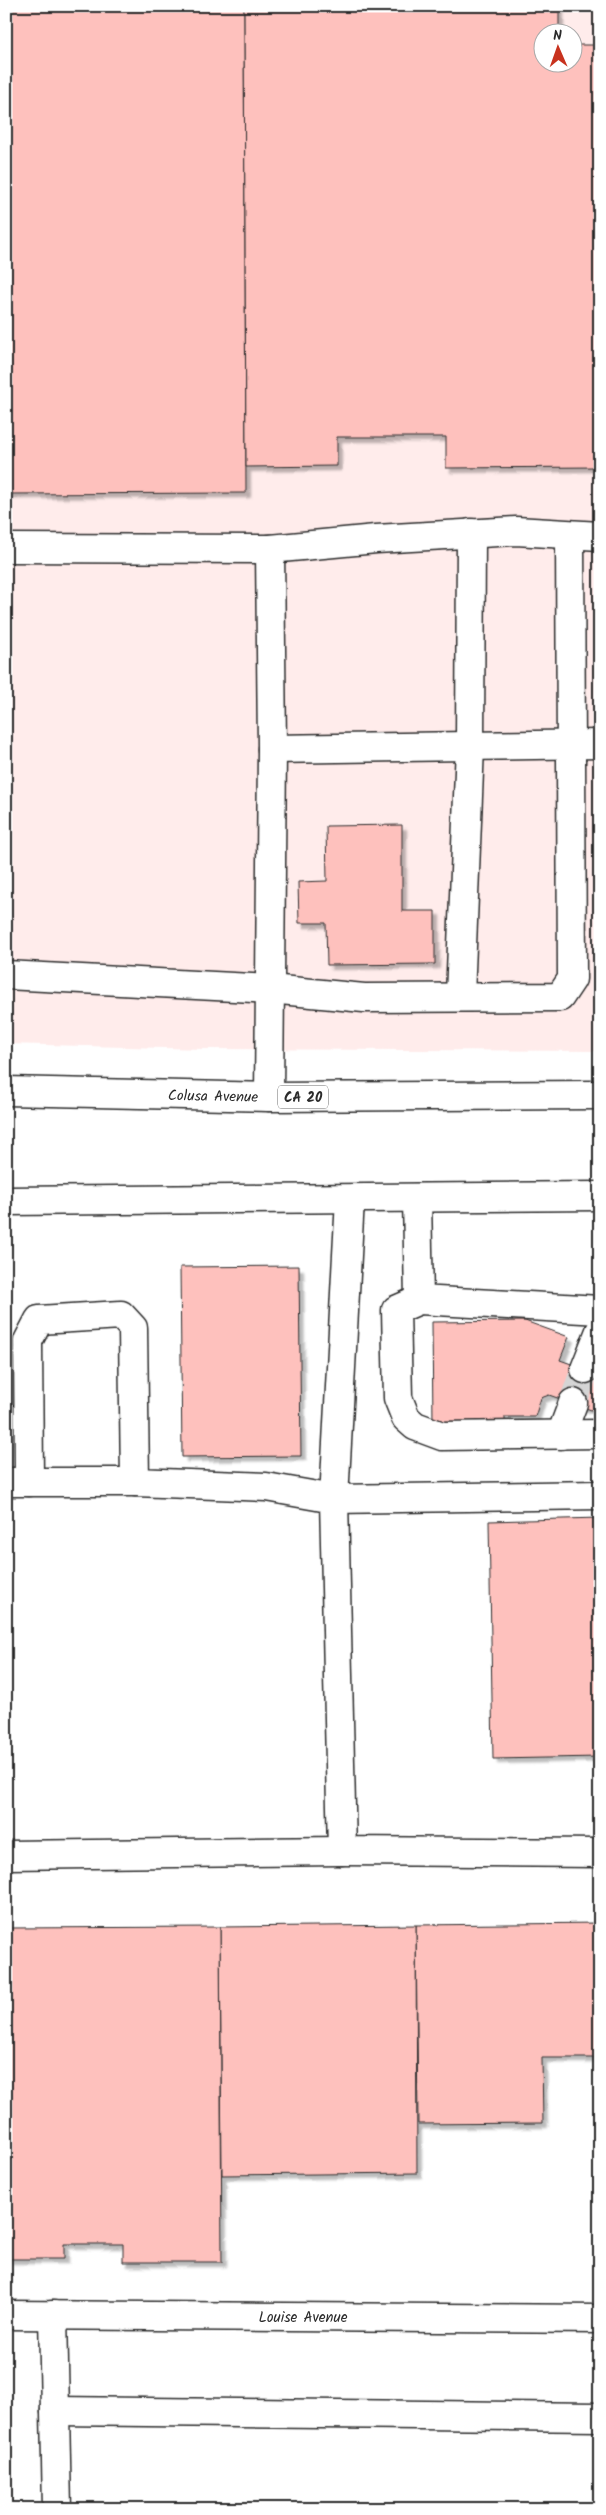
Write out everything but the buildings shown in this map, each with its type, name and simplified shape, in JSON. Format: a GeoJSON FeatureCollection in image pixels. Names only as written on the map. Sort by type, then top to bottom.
{"type":"FeatureCollection","features":[{"type":"Feature","properties":{"kind":"main road"},"geometry":{"type":"LineString","coordinates":[[6,548],[270,549],[376,539],[516,531],[600,536]]}},
{"type":"Feature","properties":{"kind":"main road"},"geometry":{"type":"LineString","coordinates":[[460,996],[470,746],[471,533]]}},
{"type":"Feature","properties":{"kind":"main road"},"geometry":{"type":"LineString","coordinates":[[6,975],[270,989],[364,998],[460,996],[560,997],[572,979],[570,535]]}},
{"type":"Feature","properties":{"kind":"main road"},"geometry":{"type":"LineString","coordinates":[[269,1098],[272,750],[270,549]]}},
{"type":"Feature","properties":{"kind":"main road"},"geometry":{"type":"LineString","coordinates":[[272,750],[600,744]]}},
{"type":"Feature","properties":{"kind":"main road","name":"Colusa Avenue"},"geometry":{"type":"LineString","coordinates":[[6,1091],[269,1098],[600,1095]]}},
{"type":"Feature","properties":{"kind":"main road"},"geometry":{"type":"LineString","coordinates":[[6,1201],[600,1196]]}},
{"type":"Feature","properties":{"kind":"main road"},"geometry":{"type":"LineString","coordinates":[[417,1198],[398,1398],[406,1418],[415,1426],[442,1436],[600,1434]]}},
{"type":"Feature","properties":{"kind":"main road"},"geometry":{"type":"LineString","coordinates":[[342,1850],[334,1499],[350,1199]]}},
{"type":"Feature","properties":{"kind":"main road"},"geometry":{"type":"LineString","coordinates":[[408,1305],[600,1310]]}},
{"type":"Feature","properties":{"kind":"main road"},"geometry":{"type":"LineString","coordinates":[[135,1482],[133,1328],[121,1315],[39,1320],[28,1341],[18,1482],[135,1482],[266,1487],[334,1499],[600,1495]]}},
{"type":"Feature","properties":{"kind":"main road"},"geometry":{"type":"LineString","coordinates":[[585,1369],[600,1330]]}},
{"type":"Feature","properties":{"kind":"main road"},"geometry":{"type":"LineString","coordinates":[[561,1434],[573,1403]]}},
{"type":"Feature","properties":{"kind":"main road"},"geometry":{"type":"LineString","coordinates":[[6,1855],[342,1850],[600,1853]]}},
{"type":"Feature","properties":{"kind":"main road","name":"Louise Avenue"},"geometry":{"type":"LineString","coordinates":[[6,2315],[600,2319]]}},
{"type":"Feature","properties":{"kind":"main road"},"geometry":{"type":"LineString","coordinates":[[53,2315],[58,2509]]}},
{"type":"Feature","properties":{"kind":"main road"},"geometry":{"type":"LineString","coordinates":[[55,2411],[600,2417]]}},
{"type":"Feature","properties":{"kind":"shaded area"},"geometry":{"type":"Polygon","coordinates":[[[6,6],[600,6],[600,1051],[204,1049],[6,1044],[6,6]]]}},
{"type":"Feature","properties":{"kind":"tunnel"},"geometry":{"type":"LineString","coordinates":[[573,1403],[585,1369]]}}]}
